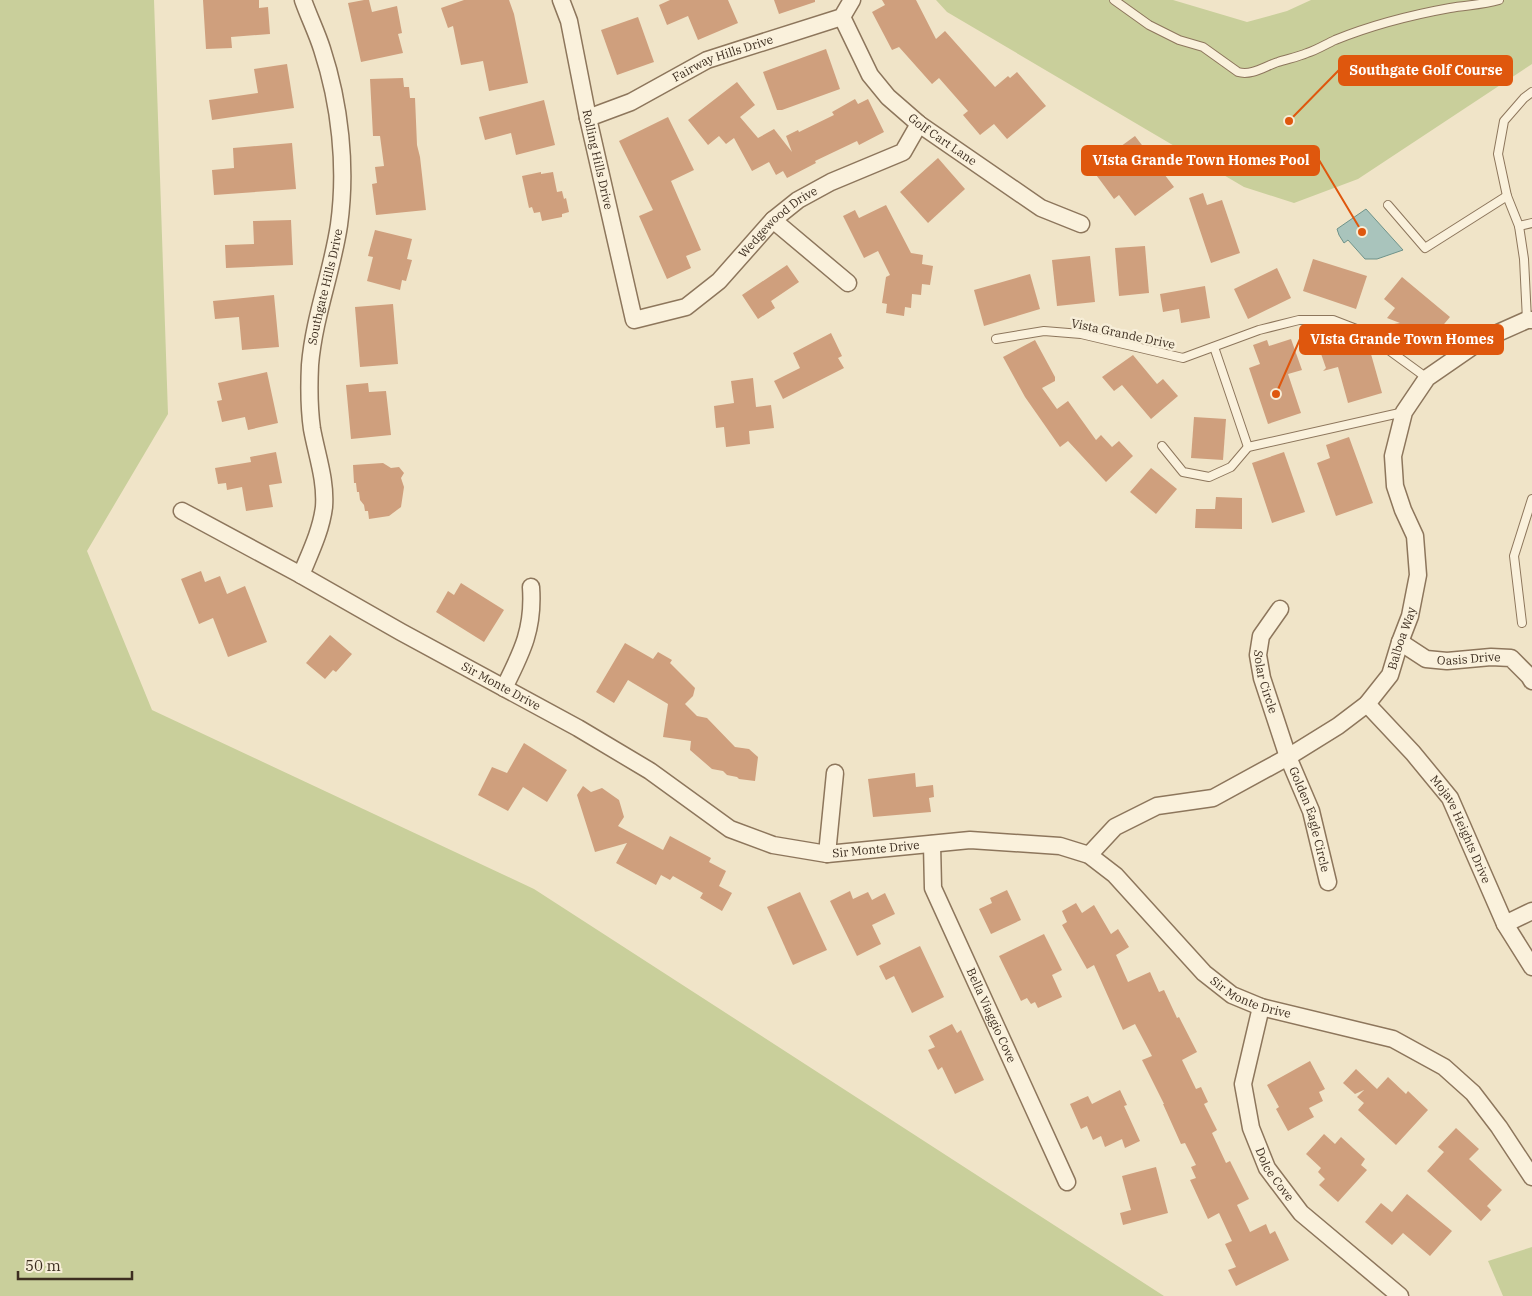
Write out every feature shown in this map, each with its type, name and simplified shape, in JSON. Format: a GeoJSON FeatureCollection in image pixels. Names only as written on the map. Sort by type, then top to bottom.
{"type":"FeatureCollection","features":[{"type":"Feature","properties":{"kind":"street","name":"Southgate Hills Drive"},"geometry":{"type":"LineString","coordinates":[[301,575],[318,533],[324,509],[324,484],[312,428],[310,365],[314,333],[331,267],[339,223],[342,180],[340,135],[334,92],[322,49],[303,0]]}},
{"type":"Feature","properties":{"kind":"street","name":"Rolling Hills Drive"},"geometry":{"type":"LineString","coordinates":[[561,0],[569,21],[588,118],[634,320]]}},
{"type":"Feature","properties":{"kind":"street"},"geometry":{"type":"LineString","coordinates":[[842,17],[852,0]]}},
{"type":"Feature","properties":{"kind":"street","name":"Fairway Hills Drive"},"geometry":{"type":"LineString","coordinates":[[588,118],[632,102],[707,60],[842,17]]}},
{"type":"Feature","properties":{"kind":"street","name":"Golf Cart Lane"},"geometry":{"type":"LineString","coordinates":[[842,17],[870,75],[888,97],[920,124],[1041,208],[1081,224]]}},
{"type":"Feature","properties":{"kind":"street","name":"Wedgewood Drive"},"geometry":{"type":"LineString","coordinates":[[634,320],[686,307],[719,280],[773,220],[798,200],[832,182],[903,152],[920,124]]}},
{"type":"Feature","properties":{"kind":"street"},"geometry":{"type":"LineString","coordinates":[[773,220],[848,283]]}},
{"type":"Feature","properties":{"kind":"street","name":"Balboa Way"},"geometry":{"type":"LineString","coordinates":[[1089,855],[1115,826],[1157,806],[1213,798],[1288,757],[1338,726],[1367,704],[1390,675],[1410,616],[1418,575],[1415,536],[1402,510],[1396,486],[1393,456],[1404,412],[1426,378],[1482,340],[1530,320]]}},
{"type":"Feature","properties":{"kind":"street","name":"Sir Monte Drive"},"geometry":{"type":"LineString","coordinates":[[182,511],[578,728],[650,771],[730,829],[773,845],[827,854],[970,840],[1060,846],[1089,855],[1115,875],[1204,974],[1232,995],[1260,1007],[1393,1039],[1444,1067],[1473,1093],[1532,1177]]}},
{"type":"Feature","properties":{"kind":"street"},"geometry":{"type":"LineString","coordinates":[[504,688],[522,652],[529,631],[532,599],[531,587]]}},
{"type":"Feature","properties":{"kind":"street","name":"Solar Circle"},"geometry":{"type":"LineString","coordinates":[[1280,609],[1261,636],[1258,655],[1262,678],[1288,757]]}},
{"type":"Feature","properties":{"kind":"street","name":"Oasis Drive"},"geometry":{"type":"LineString","coordinates":[[1400,642],[1426,659],[1447,661],[1491,657],[1511,658],[1532,681]]}},
{"type":"Feature","properties":{"kind":"street","name":"Mojave Heights Drive"},"geometry":{"type":"LineString","coordinates":[[1367,704],[1413,753],[1450,798],[1505,924],[1532,967]]}},
{"type":"Feature","properties":{"kind":"street","name":"Golden Eagle Circle"},"geometry":{"type":"LineString","coordinates":[[1288,757],[1311,811],[1328,882]]}},
{"type":"Feature","properties":{"kind":"street"},"geometry":{"type":"LineString","coordinates":[[827,854],[835,773]]}},
{"type":"Feature","properties":{"kind":"street","name":"Bella Viaggio Cove"},"geometry":{"type":"LineString","coordinates":[[932,844],[933,888],[1067,1182]]}},
{"type":"Feature","properties":{"kind":"street"},"geometry":{"type":"LineString","coordinates":[[1505,924],[1532,911]]}},
{"type":"Feature","properties":{"kind":"street","name":"Dolce Cove"},"geometry":{"type":"LineString","coordinates":[[1260,1007],[1243,1084],[1251,1128],[1267,1168],[1301,1213],[1400,1296]]}},
{"type":"Feature","properties":{"kind":"lane"},"geometry":{"type":"LineString","coordinates":[[1114,0],[1149,25],[1179,40],[1203,47],[1238,72],[1243,73],[1252,72],[1277,62],[1306,54],[1365,29],[1401,18],[1499,0]]}},
{"type":"Feature","properties":{"kind":"lane"},"geometry":{"type":"LineString","coordinates":[[1530,320],[1519,226],[1508,196],[1498,154],[1504,121],[1524,98],[1532,92]]}},
{"type":"Feature","properties":{"kind":"lane"},"geometry":{"type":"LineString","coordinates":[[1388,205],[1425,248],[1508,196]]}},
{"type":"Feature","properties":{"kind":"lane"},"geometry":{"type":"LineString","coordinates":[[1519,226],[1532,223]]}},
{"type":"Feature","properties":{"kind":"lane","name":"Vista Grande Drive"},"geometry":{"type":"LineString","coordinates":[[996,339],[1044,331],[1081,334],[1182,358],[1259,330],[1299,320],[1333,320],[1364,332],[1426,378]]}},
{"type":"Feature","properties":{"kind":"lane"},"geometry":{"type":"LineString","coordinates":[[1214,347],[1248,447]]}},
{"type":"Feature","properties":{"kind":"lane"},"geometry":{"type":"LineString","coordinates":[[1162,446],[1183,472],[1209,476],[1231,467],[1248,447],[1404,412]]}},
{"type":"Feature","properties":{"kind":"lane"},"geometry":{"type":"LineString","coordinates":[[1522,623],[1514,556],[1532,499]]}},
{"type":"Feature","properties":{"kind":"green space"},"geometry":{"type":"Polygon","coordinates":[[[0,0],[154,0],[168,414],[87,551],[152,710],[534,889],[1164,1296],[0,1296],[0,0]]]}},
{"type":"Feature","properties":{"kind":"green space"},"geometry":{"type":"Polygon","coordinates":[[[936,0],[1173,0],[1247,22],[1287,11],[1311,0],[1532,0],[1532,64],[1358,179],[1294,203],[1244,187],[947,12],[936,0]]]}},
{"type":"Feature","properties":{"kind":"green space"},"geometry":{"type":"Polygon","coordinates":[[[1532,1247],[1532,1296],[1503,1296],[1488,1261],[1532,1247]]]}},
{"type":"Feature","properties":{"kind":"water"},"geometry":{"type":"Polygon","coordinates":[[[1366,209],[1403,250],[1377,259],[1365,259],[1348,240],[1344,243],[1337,229],[1366,209]]]}},
{"type":"Feature","properties":{"kind":"building"},"geometry":{"type":"Polygon","coordinates":[[[203,0],[259,0],[259,8],[268,7],[270,34],[231,37],[232,48],[206,49],[203,0]]]}},
{"type":"Feature","properties":{"kind":"building"},"geometry":{"type":"Polygon","coordinates":[[[369,0],[372,12],[397,6],[402,33],[398,34],[403,53],[361,62],[348,3],[369,0]]]}},
{"type":"Feature","properties":{"kind":"building"},"geometry":{"type":"Polygon","coordinates":[[[464,0],[509,0],[514,14],[528,83],[489,91],[483,61],[461,65],[453,26],[448,28],[441,8],[464,0]]]}},
{"type":"Feature","properties":{"kind":"building"},"geometry":{"type":"Polygon","coordinates":[[[670,0],[728,0],[738,23],[698,40],[688,16],[667,25],[659,5],[670,0]]]}},
{"type":"Feature","properties":{"kind":"building"},"geometry":{"type":"Polygon","coordinates":[[[774,0],[815,0],[815,2],[779,14],[774,0]]]}},
{"type":"Feature","properties":{"kind":"building"},"geometry":{"type":"Polygon","coordinates":[[[882,0],[916,0],[936,39],[945,31],[995,87],[1008,76],[1010,78],[1017,72],[1046,106],[1007,139],[994,124],[980,135],[963,115],[968,111],[939,78],[932,84],[899,47],[892,50],[872,12],[885,5],[882,0]]]}},
{"type":"Feature","properties":{"kind":"building"},"geometry":{"type":"Polygon","coordinates":[[[638,17],[654,62],[617,75],[601,30],[638,17]]]}},
{"type":"Feature","properties":{"kind":"building"},"geometry":{"type":"Polygon","coordinates":[[[826,49],[840,89],[782,110],[777,110],[763,72],[826,49]]]}},
{"type":"Feature","properties":{"kind":"building"},"geometry":{"type":"Polygon","coordinates":[[[287,64],[294,108],[212,120],[209,100],[258,93],[254,69],[287,64]]]}},
{"type":"Feature","properties":{"kind":"building"},"geometry":{"type":"Polygon","coordinates":[[[403,78],[404,87],[409,87],[410,98],[415,98],[417,145],[426,210],[376,215],[372,184],[377,183],[375,167],[384,166],[380,136],[373,136],[370,79],[403,78]]]}},
{"type":"Feature","properties":{"kind":"building"},"geometry":{"type":"Polygon","coordinates":[[[737,82],[755,105],[740,117],[758,138],[774,129],[792,152],[786,136],[798,130],[799,132],[834,115],[832,112],[855,99],[858,104],[868,99],[884,132],[859,145],[857,141],[815,161],[816,163],[787,178],[783,171],[776,175],[769,162],[752,171],[734,138],[726,144],[719,136],[708,145],[688,120],[737,82]]]}},
{"type":"Feature","properties":{"kind":"building"},"geometry":{"type":"Polygon","coordinates":[[[544,100],[555,145],[516,155],[511,133],[485,140],[479,117],[544,100]]]}},
{"type":"Feature","properties":{"kind":"building"},"geometry":{"type":"Polygon","coordinates":[[[668,117],[694,170],[671,181],[701,250],[686,256],[691,268],[667,279],[639,216],[653,210],[619,141],[668,117]]]}},
{"type":"Feature","properties":{"kind":"building"},"geometry":{"type":"Polygon","coordinates":[[[1135,136],[1174,187],[1135,216],[1119,195],[1114,199],[1091,168],[1135,136]]]}},
{"type":"Feature","properties":{"kind":"building"},"geometry":{"type":"Polygon","coordinates":[[[292,143],[296,189],[214,195],[212,170],[234,168],[233,148],[292,143]]]}},
{"type":"Feature","properties":{"kind":"building"},"geometry":{"type":"Polygon","coordinates":[[[938,158],[965,189],[928,223],[900,192],[938,158]]]}},
{"type":"Feature","properties":{"kind":"building"},"geometry":{"type":"Polygon","coordinates":[[[541,172],[541,174],[553,172],[557,192],[562,191],[564,199],[566,198],[569,212],[562,214],[562,217],[542,221],[540,212],[534,213],[532,207],[529,208],[522,176],[541,172]]]}},
{"type":"Feature","properties":{"kind":"building"},"geometry":{"type":"Polygon","coordinates":[[[1203,193],[1207,205],[1222,200],[1240,253],[1211,263],[1189,198],[1203,193]]]}},
{"type":"Feature","properties":{"kind":"building"},"geometry":{"type":"Polygon","coordinates":[[[886,205],[911,253],[923,255],[922,264],[933,266],[930,285],[922,284],[921,295],[912,294],[911,308],[905,307],[904,316],[886,313],[887,304],[882,303],[886,277],[890,275],[878,251],[864,258],[843,216],[855,210],[859,218],[886,205]]]}},
{"type":"Feature","properties":{"kind":"building"},"geometry":{"type":"Polygon","coordinates":[[[291,220],[293,265],[226,268],[225,245],[254,244],[253,221],[291,220]]]}},
{"type":"Feature","properties":{"kind":"building"},"geometry":{"type":"Polygon","coordinates":[[[375,230],[412,239],[407,259],[412,260],[406,281],[402,280],[400,290],[367,281],[373,257],[368,256],[375,230]]]}},
{"type":"Feature","properties":{"kind":"building"},"geometry":{"type":"Polygon","coordinates":[[[1145,246],[1149,293],[1119,296],[1115,248],[1145,246]]]}},
{"type":"Feature","properties":{"kind":"building"},"geometry":{"type":"Polygon","coordinates":[[[1090,256],[1095,302],[1057,306],[1052,260],[1090,256]]]}},
{"type":"Feature","properties":{"kind":"building"},"geometry":{"type":"Polygon","coordinates":[[[1313,259],[1367,276],[1356,309],[1303,291],[1313,259]]]}},
{"type":"Feature","properties":{"kind":"building"},"geometry":{"type":"Polygon","coordinates":[[[787,265],[799,282],[771,301],[775,308],[758,319],[742,295],[787,265]]]}},
{"type":"Feature","properties":{"kind":"building"},"geometry":{"type":"Polygon","coordinates":[[[1277,268],[1291,298],[1248,319],[1234,289],[1277,268]]]}},
{"type":"Feature","properties":{"kind":"building"},"geometry":{"type":"Polygon","coordinates":[[[1030,274],[1040,309],[984,326],[974,290],[1030,274]]]}},
{"type":"Feature","properties":{"kind":"building"},"geometry":{"type":"Polygon","coordinates":[[[1402,277],[1450,317],[1434,336],[1423,326],[1411,339],[1394,324],[1400,323],[1387,318],[1395,308],[1384,299],[1402,277]]]}},
{"type":"Feature","properties":{"kind":"building"},"geometry":{"type":"Polygon","coordinates":[[[1205,286],[1210,318],[1181,323],[1179,309],[1163,312],[1160,294],[1205,286]]]}},
{"type":"Feature","properties":{"kind":"building"},"geometry":{"type":"Polygon","coordinates":[[[274,295],[279,347],[242,350],[239,317],[215,319],[213,301],[274,295]]]}},
{"type":"Feature","properties":{"kind":"building"},"geometry":{"type":"Polygon","coordinates":[[[393,304],[398,364],[360,367],[355,307],[393,304]]]}},
{"type":"Feature","properties":{"kind":"building"},"geometry":{"type":"Polygon","coordinates":[[[831,333],[842,356],[838,358],[844,368],[783,399],[774,381],[800,368],[793,353],[831,333]]]}},
{"type":"Feature","properties":{"kind":"building"},"geometry":{"type":"Polygon","coordinates":[[[1360,336],[1363,348],[1369,347],[1382,393],[1348,403],[1338,367],[1323,371],[1326,368],[1320,351],[1331,348],[1329,344],[1347,339],[1345,345],[1351,337],[1360,336]]]}},
{"type":"Feature","properties":{"kind":"building"},"geometry":{"type":"Polygon","coordinates":[[[1291,339],[1302,370],[1288,374],[1301,413],[1268,424],[1249,368],[1260,364],[1253,345],[1267,340],[1269,346],[1291,339]]]}},
{"type":"Feature","properties":{"kind":"building"},"geometry":{"type":"Polygon","coordinates":[[[1035,340],[1055,377],[1055,381],[1042,388],[1057,409],[1068,401],[1096,440],[1101,435],[1112,447],[1119,441],[1133,456],[1106,482],[1068,441],[1060,447],[1025,397],[1003,357],[1035,340]]]}},
{"type":"Feature","properties":{"kind":"building"},"geometry":{"type":"Polygon","coordinates":[[[1133,355],[1157,384],[1163,379],[1178,396],[1151,419],[1122,385],[1114,391],[1102,377],[1133,355]]]}},
{"type":"Feature","properties":{"kind":"building"},"geometry":{"type":"Polygon","coordinates":[[[267,372],[278,423],[248,430],[245,417],[222,422],[217,401],[222,400],[218,383],[267,372]]]}},
{"type":"Feature","properties":{"kind":"building"},"geometry":{"type":"Polygon","coordinates":[[[753,378],[756,407],[771,405],[774,428],[749,431],[750,444],[726,447],[724,427],[716,428],[714,406],[734,403],[731,381],[753,378]]]}},
{"type":"Feature","properties":{"kind":"building"},"geometry":{"type":"Polygon","coordinates":[[[368,383],[369,392],[386,391],[391,435],[351,439],[346,385],[368,383]]]}},
{"type":"Feature","properties":{"kind":"building"},"geometry":{"type":"Polygon","coordinates":[[[1194,417],[1226,419],[1223,460],[1191,458],[1194,417]]]}},
{"type":"Feature","properties":{"kind":"building"},"geometry":{"type":"Polygon","coordinates":[[[1349,437],[1373,503],[1336,516],[1317,463],[1330,458],[1326,445],[1349,437]]]}},
{"type":"Feature","properties":{"kind":"building"},"geometry":{"type":"Polygon","coordinates":[[[276,452],[282,483],[269,485],[273,507],[246,511],[242,487],[227,490],[226,483],[218,484],[215,468],[251,462],[250,457],[276,452]]]}},
{"type":"Feature","properties":{"kind":"building"},"geometry":{"type":"Polygon","coordinates":[[[1284,452],[1305,512],[1272,523],[1252,463],[1284,452]]]}},
{"type":"Feature","properties":{"kind":"building"},"geometry":{"type":"Polygon","coordinates":[[[383,463],[391,468],[399,467],[404,473],[401,478],[404,487],[401,507],[389,516],[369,519],[368,511],[365,511],[359,492],[357,492],[356,483],[354,483],[353,465],[383,463]]]}},
{"type":"Feature","properties":{"kind":"building"},"geometry":{"type":"Polygon","coordinates":[[[1151,468],[1177,489],[1156,514],[1130,492],[1151,468]]]}},
{"type":"Feature","properties":{"kind":"building"},"geometry":{"type":"Polygon","coordinates":[[[1216,497],[1242,498],[1242,529],[1195,528],[1196,509],[1215,509],[1216,497]]]}},
{"type":"Feature","properties":{"kind":"building"},"geometry":{"type":"Polygon","coordinates":[[[201,571],[205,582],[220,576],[227,594],[245,586],[267,642],[228,657],[213,618],[199,624],[181,579],[201,571]]]}},
{"type":"Feature","properties":{"kind":"building"},"geometry":{"type":"Polygon","coordinates":[[[461,583],[504,610],[484,642],[436,612],[448,591],[454,595],[461,583]]]}},
{"type":"Feature","properties":{"kind":"building"},"geometry":{"type":"Polygon","coordinates":[[[330,635],[352,654],[336,672],[333,670],[325,679],[306,663],[330,635]]]}},
{"type":"Feature","properties":{"kind":"building"},"geometry":{"type":"Polygon","coordinates":[[[625,643],[653,659],[658,652],[672,660],[670,663],[695,688],[693,696],[685,704],[697,716],[707,718],[735,747],[749,749],[758,757],[755,781],[739,779],[727,775],[723,771],[712,769],[690,750],[691,741],[663,737],[668,704],[628,680],[614,703],[596,692],[625,643]]]}},
{"type":"Feature","properties":{"kind":"building"},"geometry":{"type":"Polygon","coordinates":[[[524,743],[567,770],[547,802],[523,787],[508,811],[478,795],[492,767],[507,773],[524,743]]]}},
{"type":"Feature","properties":{"kind":"building"},"geometry":{"type":"Polygon","coordinates":[[[915,773],[916,787],[933,785],[934,797],[929,798],[931,812],[873,817],[868,779],[915,773]]]}},
{"type":"Feature","properties":{"kind":"building"},"geometry":{"type":"Polygon","coordinates":[[[583,786],[591,792],[602,788],[619,800],[624,817],[618,826],[663,850],[670,836],[711,858],[709,862],[726,871],[719,886],[732,893],[722,911],[700,898],[703,893],[673,876],[670,880],[661,875],[656,885],[616,863],[627,843],[595,852],[577,795],[583,786]]]}},
{"type":"Feature","properties":{"kind":"building"},"geometry":{"type":"Polygon","coordinates":[[[1007,890],[1021,920],[991,934],[979,909],[992,903],[990,898],[1007,890]]]}},
{"type":"Feature","properties":{"kind":"building"},"geometry":{"type":"Polygon","coordinates":[[[850,891],[853,899],[868,892],[872,900],[885,893],[895,914],[872,925],[881,944],[857,956],[830,901],[850,891]]]}},
{"type":"Feature","properties":{"kind":"building"},"geometry":{"type":"Polygon","coordinates":[[[800,892],[827,950],[793,965],[767,907],[800,892]]]}},
{"type":"Feature","properties":{"kind":"building"},"geometry":{"type":"Polygon","coordinates":[[[1076,903],[1082,913],[1094,905],[1111,934],[1118,929],[1129,947],[1116,955],[1128,982],[1150,972],[1159,992],[1164,990],[1177,1018],[1179,1017],[1197,1052],[1182,1060],[1196,1089],[1201,1087],[1208,1102],[1204,1104],[1217,1130],[1212,1133],[1226,1163],[1230,1161],[1249,1199],[1237,1205],[1250,1232],[1266,1224],[1270,1234],[1275,1231],[1289,1260],[1236,1286],[1228,1270],[1236,1267],[1225,1244],[1232,1241],[1219,1213],[1208,1219],[1190,1180],[1196,1178],[1191,1167],[1196,1165],[1185,1143],[1181,1144],[1142,1060],[1152,1056],[1135,1024],[1123,1030],[1094,965],[1087,969],[1062,925],[1067,922],[1062,911],[1076,903]]]}},
{"type":"Feature","properties":{"kind":"building"},"geometry":{"type":"Polygon","coordinates":[[[1044,934],[1062,970],[1052,975],[1062,997],[1038,1008],[1035,1002],[1031,1004],[1027,998],[1021,1001],[999,956],[1044,934]]]}},
{"type":"Feature","properties":{"kind":"building"},"geometry":{"type":"Polygon","coordinates":[[[920,946],[944,997],[912,1013],[894,976],[886,980],[879,966],[920,946]]]}},
{"type":"Feature","properties":{"kind":"building"},"geometry":{"type":"Polygon","coordinates":[[[952,1024],[957,1033],[961,1030],[984,1080],[955,1094],[942,1067],[938,1070],[928,1050],[935,1047],[929,1036],[952,1024]]]}},
{"type":"Feature","properties":{"kind":"building"},"geometry":{"type":"Polygon","coordinates":[[[1310,1061],[1325,1089],[1319,1092],[1323,1101],[1309,1108],[1314,1117],[1288,1131],[1276,1109],[1279,1107],[1267,1085],[1310,1061]]]}},
{"type":"Feature","properties":{"kind":"building"},"geometry":{"type":"Polygon","coordinates":[[[1356,1069],[1377,1089],[1388,1077],[1406,1094],[1408,1091],[1428,1110],[1396,1145],[1358,1110],[1364,1103],[1357,1097],[1364,1090],[1355,1094],[1343,1083],[1356,1069]]]}},
{"type":"Feature","properties":{"kind":"building"},"geometry":{"type":"Polygon","coordinates":[[[1120,1090],[1127,1105],[1124,1106],[1140,1141],[1125,1148],[1122,1139],[1105,1147],[1101,1136],[1093,1140],[1087,1126],[1081,1129],[1070,1104],[1088,1096],[1092,1104],[1120,1090]]]}},
{"type":"Feature","properties":{"kind":"building"},"geometry":{"type":"Polygon","coordinates":[[[1456,1128],[1479,1149],[1469,1159],[1502,1190],[1487,1206],[1491,1210],[1481,1221],[1427,1171],[1444,1152],[1438,1147],[1456,1128]]]}},
{"type":"Feature","properties":{"kind":"building"},"geometry":{"type":"Polygon","coordinates":[[[1324,1134],[1335,1144],[1341,1137],[1365,1159],[1361,1165],[1367,1170],[1338,1202],[1319,1185],[1325,1179],[1318,1172],[1321,1168],[1306,1154],[1324,1134]]]}},
{"type":"Feature","properties":{"kind":"building"},"geometry":{"type":"Polygon","coordinates":[[[1156,1167],[1168,1213],[1123,1225],[1120,1213],[1131,1210],[1122,1176],[1156,1167]]]}},
{"type":"Feature","properties":{"kind":"building"},"geometry":{"type":"Polygon","coordinates":[[[1407,1194],[1452,1231],[1430,1256],[1403,1233],[1392,1245],[1365,1222],[1381,1203],[1392,1212],[1407,1194]]]}},
{"type":"Feature","properties":{"kind":"place","name":"Southgate Golf Course"},"geometry":{"type":"Point","coordinates":[1289,121]}},
{"type":"Feature","properties":{"kind":"place","name":"VIsta Grande Town Homes Pool"},"geometry":{"type":"Point","coordinates":[1362,232]}},
{"type":"Feature","properties":{"kind":"place","name":"VIsta Grande Town Homes"},"geometry":{"type":"Point","coordinates":[1276,394]}}]}
